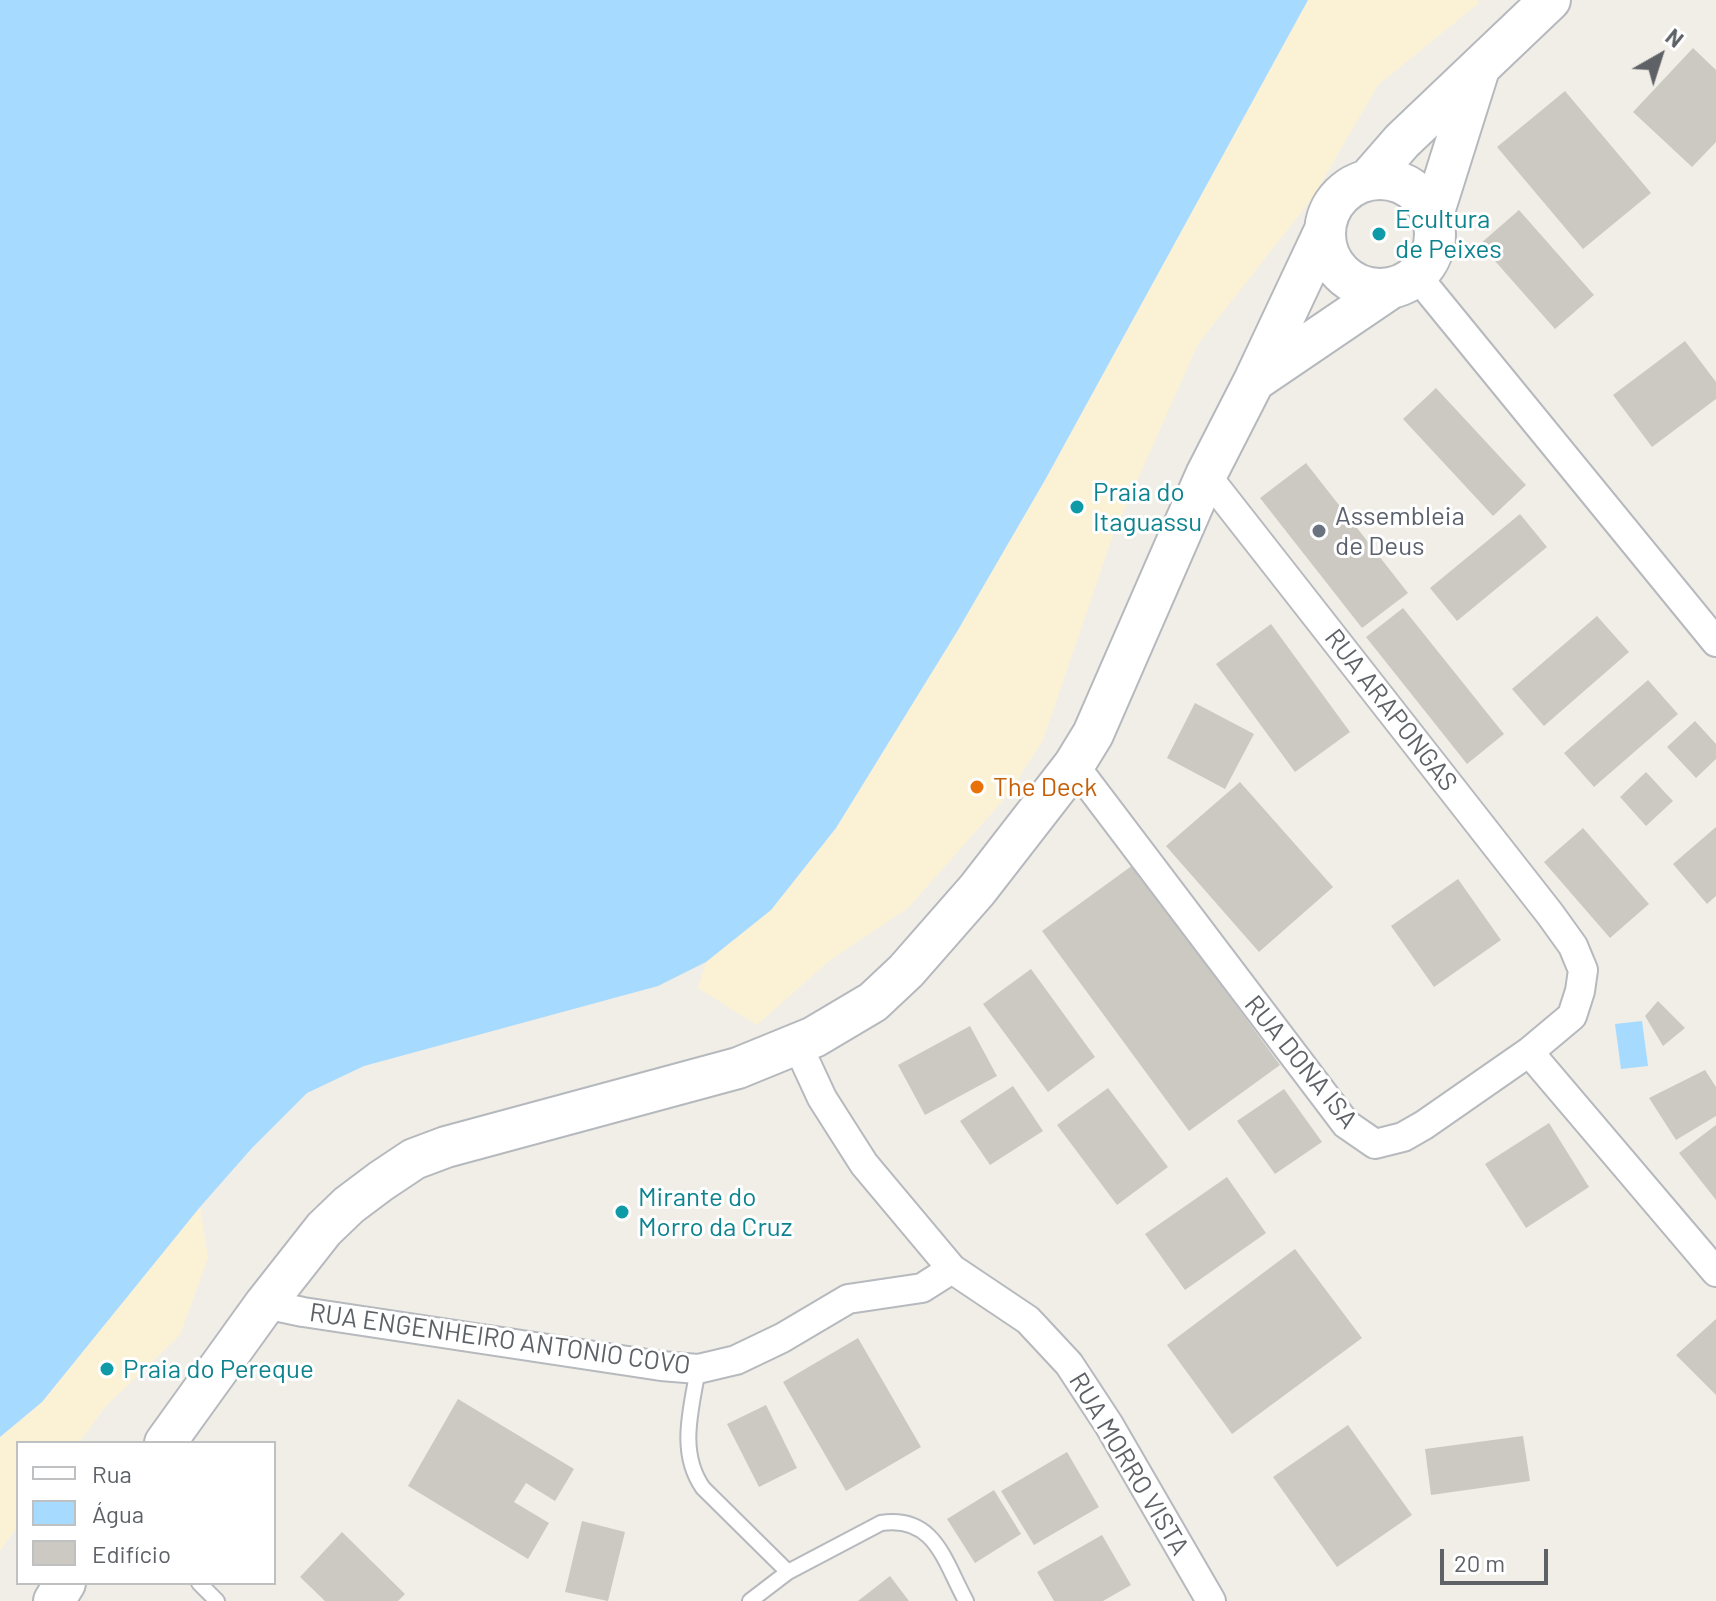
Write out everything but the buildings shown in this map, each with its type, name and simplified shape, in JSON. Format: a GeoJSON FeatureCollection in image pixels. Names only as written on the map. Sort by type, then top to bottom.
{"type":"FeatureCollection","features":[{"type":"Feature","properties":{"kind":"main road"},"geometry":{"type":"LineString","coordinates":[[166,1441],[265,1304],[324,1229],[349,1205],[414,1159],[446,1147],[738,1068],[797,1044],[873,1002],[906,971],[977,890],[1074,765],[1108,705],[1206,475],[1325,230],[1329,210],[1341,194],[1368,180],[1402,141],[1550,0]]}},
{"type":"Feature","properties":{"kind":"main road"},"geometry":{"type":"LineString","coordinates":[[1432,218],[1479,69]]}},
{"type":"Feature","properties":{"kind":"main road"},"geometry":{"type":"LineString","coordinates":[[1254,381],[1423,268],[1433,249],[1435,229],[1419,195],[1395,181],[1368,180]]}},
{"type":"Feature","properties":{"kind":"main road"},"geometry":{"type":"LineString","coordinates":[[1325,230],[1329,255],[1343,275],[1366,287],[1403,282]]}},
{"type":"Feature","properties":{"kind":"street"},"geometry":{"type":"LineString","coordinates":[[1403,282],[1716,642]]}},
{"type":"Feature","properties":{"kind":"street","name":"RUA ARAPONGAS"},"geometry":{"type":"LineString","coordinates":[[1206,475],[1573,946]]}},
{"type":"Feature","properties":{"kind":"street","name":"RUA DONA ISA"},"geometry":{"type":"LineString","coordinates":[[1074,765],[1346,1124],[1375,1144],[1403,1137],[1424,1125],[1529,1052],[1572,1016],[1583,970],[1573,946]]}},
{"type":"Feature","properties":{"kind":"street","name":"RUA MORRO VISTA"},"geometry":{"type":"LineString","coordinates":[[797,1044],[822,1098],[864,1164],[952,1269],[1028,1320],[1069,1364],[1109,1425],[1211,1601]]}},
{"type":"Feature","properties":{"kind":"street"},"geometry":{"type":"LineString","coordinates":[[1529,1052],[1716,1272]]}},
{"type":"Feature","properties":{"kind":"street","name":"RUA ENGENHEIRO ANTONIO COVO"},"geometry":{"type":"LineString","coordinates":[[265,1304],[599,1357],[698,1369],[736,1360],[782,1338],[848,1299],[922,1288],[952,1269]]}},
{"type":"Feature","properties":{"kind":"lane"},"geometry":{"type":"LineString","coordinates":[[698,1369],[687,1452],[693,1474],[703,1488],[788,1572]]}},
{"type":"Feature","properties":{"kind":"lane"},"geometry":{"type":"LineString","coordinates":[[750,1601],[788,1572],[881,1523],[897,1520],[927,1531],[966,1601]]}},
{"type":"Feature","properties":{"kind":"lane"},"geometry":{"type":"LineString","coordinates":[[201,1585],[217,1601]]}},
{"type":"Feature","properties":{"kind":"sand","name":"Praia do Itaguassu"},"geometry":{"type":"Polygon","coordinates":[[[1308,0],[1478,0],[1479,3],[1378,85],[1313,197],[1198,344],[1113,535],[1043,740],[1007,796],[908,908],[829,961],[757,1025],[698,988],[706,962],[771,910],[836,828],[958,630],[1045,480],[1308,0]]]}},
{"type":"Feature","properties":{"kind":"sand","name":"Praia do Pereque"},"geometry":{"type":"Polygon","coordinates":[[[200,1207],[208,1258],[180,1335],[105,1407],[80,1441],[16,1441],[16,1529],[0,1551],[0,1437],[42,1402],[200,1207]]]}},
{"type":"Feature","properties":{"kind":"water"},"geometry":{"type":"Polygon","coordinates":[[[0,0],[1308,0],[1045,480],[958,630],[836,828],[771,910],[706,962],[658,986],[364,1066],[307,1093],[252,1148],[200,1207],[42,1402],[0,1437],[0,0]]]}},
{"type":"Feature","properties":{"kind":"water"},"geometry":{"type":"Polygon","coordinates":[[[1642,1021],[1648,1066],[1621,1069],[1615,1024],[1642,1021]]]}},
{"type":"Feature","properties":{"kind":"place","name":"Ecultura de Peixes"},"geometry":{"type":"Point","coordinates":[1379,234]}},
{"type":"Feature","properties":{"kind":"place","name":"Praia do Itaguassu"},"geometry":{"type":"Point","coordinates":[1077,507]}},
{"type":"Feature","properties":{"kind":"place","name":"Assembleia de Deus"},"geometry":{"type":"Point","coordinates":[1319,531]}},
{"type":"Feature","properties":{"kind":"place","name":"The Deck"},"geometry":{"type":"Point","coordinates":[977,787]}},
{"type":"Feature","properties":{"kind":"place","name":"Mirante do Morro da Cruz"},"geometry":{"type":"Point","coordinates":[622,1212]}},
{"type":"Feature","properties":{"kind":"place","name":"Praia do Pereque"},"geometry":{"type":"Point","coordinates":[107,1369]}}]}
